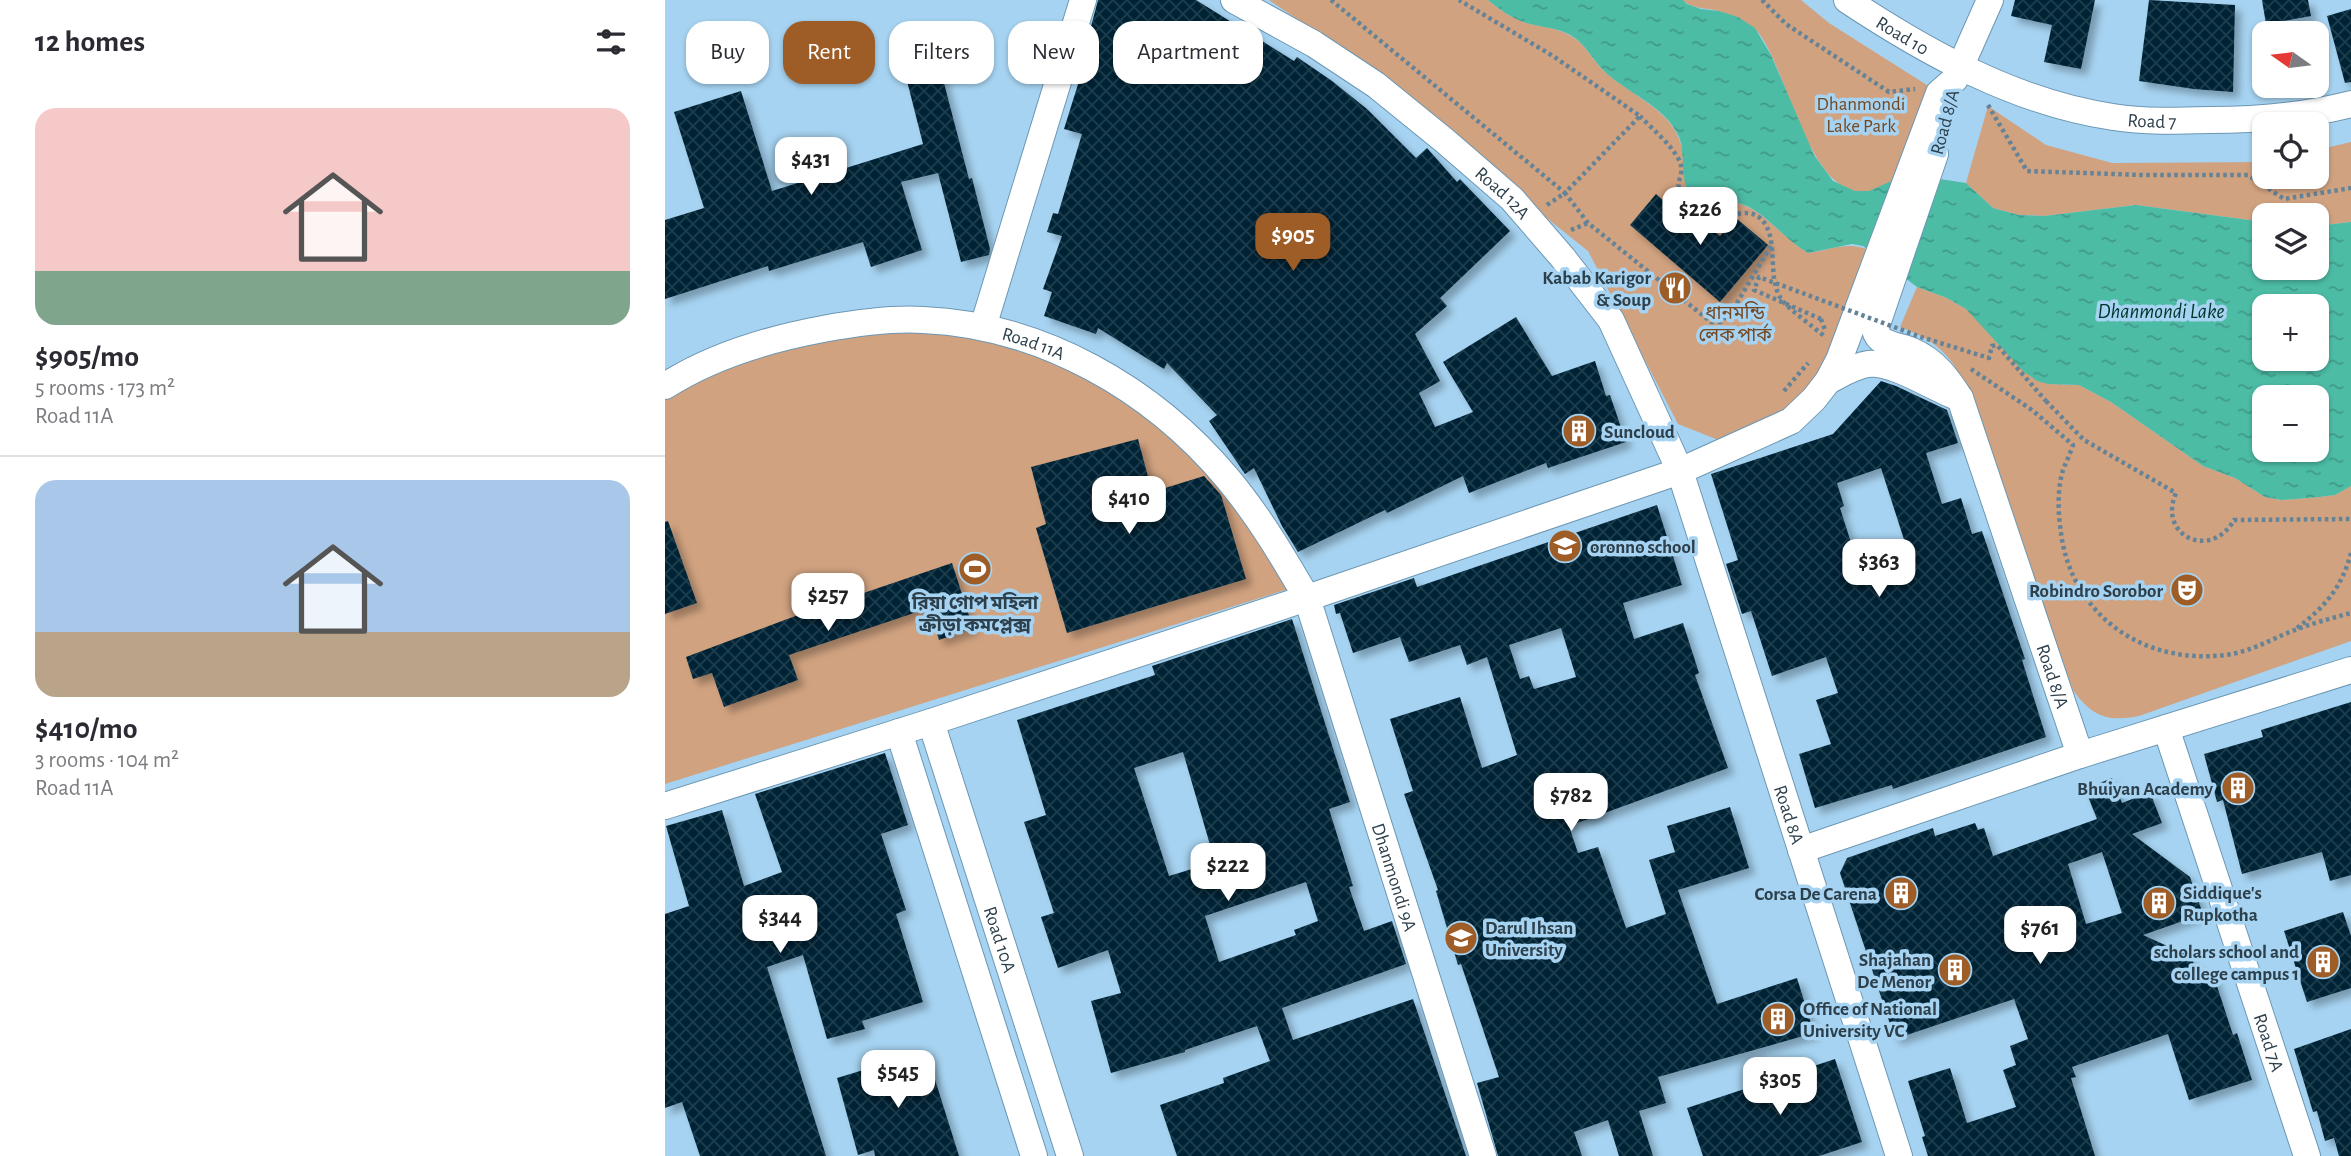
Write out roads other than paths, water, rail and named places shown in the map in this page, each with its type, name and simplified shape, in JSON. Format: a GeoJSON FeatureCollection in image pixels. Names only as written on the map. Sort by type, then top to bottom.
{"type":"FeatureCollection","features":[{"type":"Feature","properties":{"kind":"street"},"geometry":{"type":"LineString","coordinates":[[983,327],[1083,0]]}},
{"type":"Feature","properties":{"kind":"street","name":"Road 12A"},"geometry":{"type":"LineString","coordinates":[[1234,0],[1314,44],[1375,85],[1512,199],[1563,258],[1611,320],[1680,471]]}},
{"type":"Feature","properties":{"kind":"street","name":"Road 10"},"geometry":{"type":"LineString","coordinates":[[1847,0],[1903,37],[1945,86]]}},
{"type":"Feature","properties":{"kind":"street","name":"Road 8/A"},"geometry":{"type":"LineString","coordinates":[[665,806],[1307,598],[1680,471],[1791,421],[1814,399],[1864,328],[1945,86],[1990,0]]}},
{"type":"Feature","properties":{"kind":"street","name":"Road 7"},"geometry":{"type":"LineString","coordinates":[[1945,86],[2016,90],[2069,108],[2113,117],[2155,121],[2263,120],[2351,104]]}},
{"type":"Feature","properties":{"kind":"street","name":"Road 11A"},"geometry":{"type":"LineString","coordinates":[[665,386],[685,374],[733,354],[790,335],[889,320],[923,320],[983,327],[1022,338],[1095,368],[1127,387],[1178,427],[1228,478],[1275,542],[1307,598]]}},
{"type":"Feature","properties":{"kind":"street","name":"Road 8/A"},"geometry":{"type":"LineString","coordinates":[[1864,328],[1882,341],[1903,347],[1930,361],[1943,373],[1960,398],[2080,755]]}},
{"type":"Feature","properties":{"kind":"street","name":"Road 8/A"},"geometry":{"type":"LineString","coordinates":[[1828,381],[1865,365],[1876,364],[1889,366],[1960,398]]}},
{"type":"Feature","properties":{"kind":"street","name":"Road 8A"},"geometry":{"type":"LineString","coordinates":[[1680,471],[1899,1156]]}},
{"type":"Feature","properties":{"kind":"street","name":"Dhanmondi 9A"},"geometry":{"type":"LineString","coordinates":[[1307,598],[1483,1156]]}},
{"type":"Feature","properties":{"kind":"street"},"geometry":{"type":"LineString","coordinates":[[1801,850],[2080,755],[2351,670]]}},
{"type":"Feature","properties":{"kind":"street","name":"Road 10A"},"geometry":{"type":"LineString","coordinates":[[931,722],[1070,1156]]}},
{"type":"Feature","properties":{"kind":"street","name":"Road 7A"},"geometry":{"type":"LineString","coordinates":[[2166,728],[2307,1156]]}},
{"type":"Feature","properties":{"kind":"street","name":"Road 10A"},"geometry":{"type":"LineString","coordinates":[[899,732],[1034,1156]]}},
{"type":"Feature","properties":{"kind":"water","name":"Dhanmondi Lake"},"geometry":{"type":"Polygon","coordinates":[[[1488,0],[1683,0],[1701,9],[1738,17],[1755,28],[1771,55],[1814,155],[1833,181],[1855,191],[1869,191],[1907,174],[1966,183],[1993,208],[2019,215],[2044,216],[2136,205],[2252,220],[2252,280],[2329,280],[2329,225],[2351,222],[2351,486],[2335,495],[2282,500],[2265,497],[2235,478],[2203,466],[2111,402],[2079,385],[2037,381],[2023,371],[1966,309],[1947,298],[1917,287],[1863,246],[1852,244],[1808,253],[1749,207],[1688,189],[1684,180],[1679,137],[1665,117],[1612,78],[1575,38],[1559,30],[1530,24],[1507,14],[1488,0]]]}},
{"type":"Feature","properties":{"kind":"place","name":"Kabab Karigor & Soup"},"geometry":{"type":"Point","coordinates":[1675,288]}},
{"type":"Feature","properties":{"kind":"place","name":"Suncloud"},"geometry":{"type":"Point","coordinates":[1579,431]}},
{"type":"Feature","properties":{"kind":"place","name":"oronno school"},"geometry":{"type":"Point","coordinates":[1565,546]}},
{"type":"Feature","properties":{"kind":"place","name":"রিয়া গোপ মহিলা ক্রীড়া কমপ্লেক্স"},"geometry":{"type":"Point","coordinates":[975,569]}},
{"type":"Feature","properties":{"kind":"place","name":"Robindro Sorobor"},"geometry":{"type":"Point","coordinates":[2187,590]}},
{"type":"Feature","properties":{"kind":"place","name":"Bhuiyan Academy"},"geometry":{"type":"Point","coordinates":[2238,788]}},
{"type":"Feature","properties":{"kind":"place","name":"Corsa De Carena"},"geometry":{"type":"Point","coordinates":[1901,893]}},
{"type":"Feature","properties":{"kind":"place","name":"Siddique's Rupkotha"},"geometry":{"type":"Point","coordinates":[2159,903]}},
{"type":"Feature","properties":{"kind":"place","name":"Darul Ihsan University"},"geometry":{"type":"Point","coordinates":[1461,938]}},
{"type":"Feature","properties":{"kind":"place","name":"scholars school and college campus 1"},"geometry":{"type":"Point","coordinates":[2323,962]}},
{"type":"Feature","properties":{"kind":"place","name":"Shajahan De Menor"},"geometry":{"type":"Point","coordinates":[1955,970]}},
{"type":"Feature","properties":{"kind":"place","name":"Office of National University VC"},"geometry":{"type":"Point","coordinates":[1778,1019]}},
{"type":"Feature","properties":{"kind":"park label","name":"Dhanmondi Lake Park"},"geometry":{"type":"Point","coordinates":[1861,114]}},
{"type":"Feature","properties":{"kind":"park label","name":"ধানমন্ডি লেক পার্ক"},"geometry":{"type":"Point","coordinates":[1735,323]}}]}
